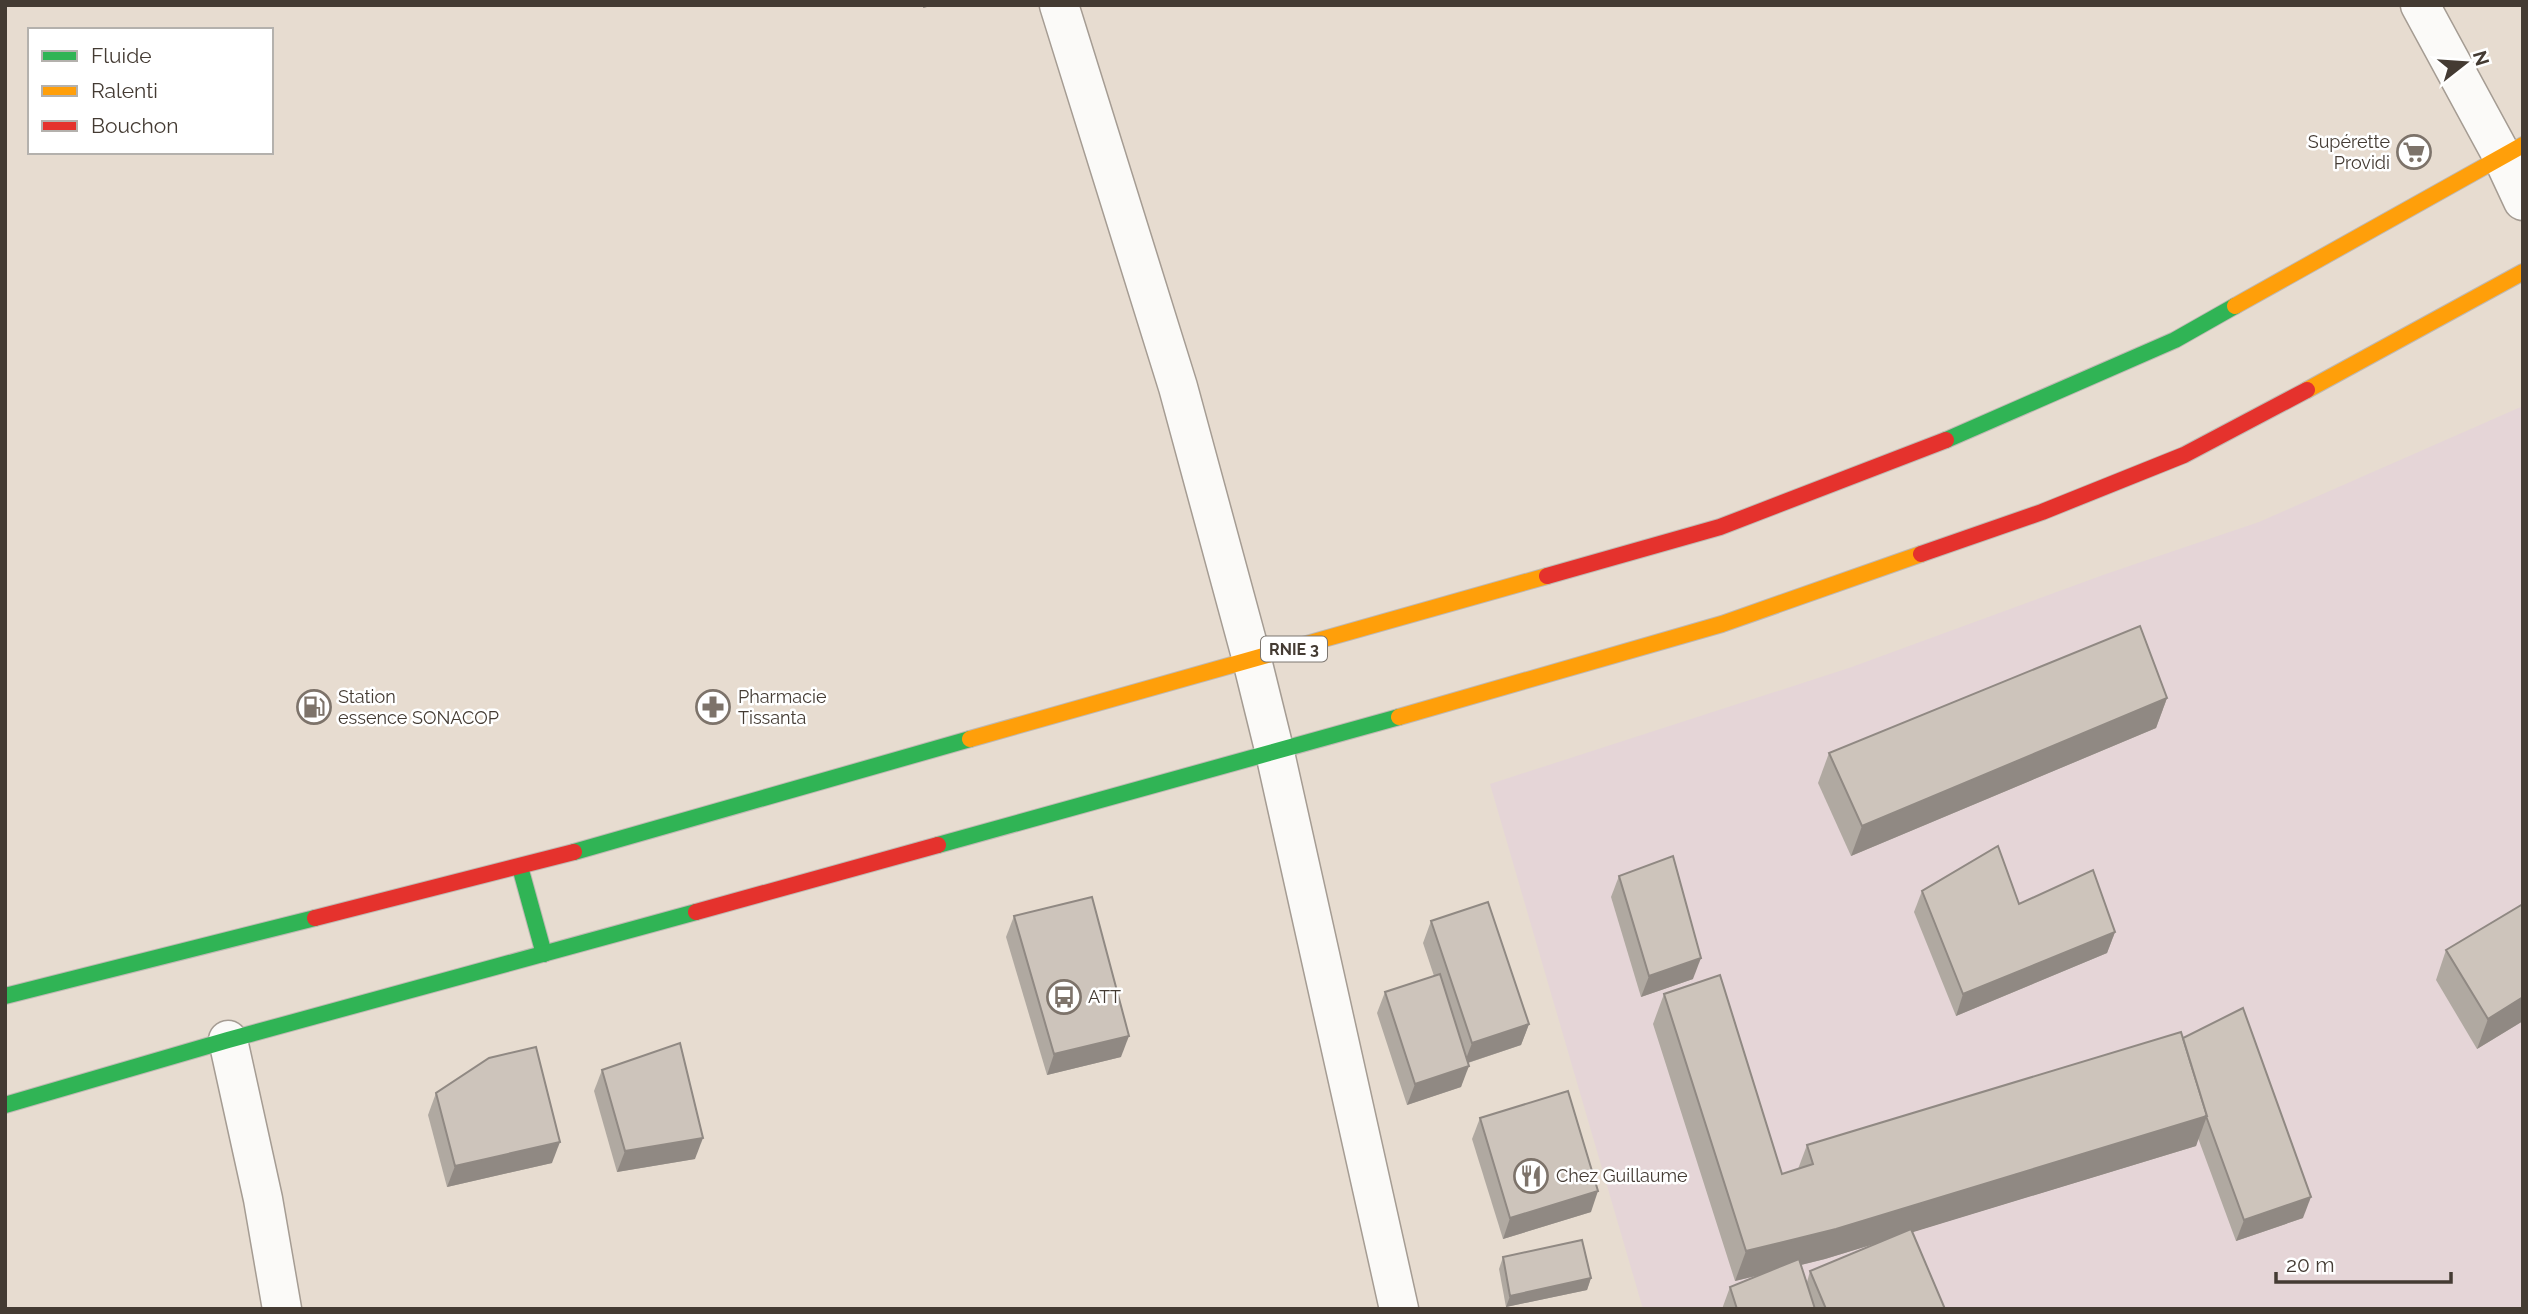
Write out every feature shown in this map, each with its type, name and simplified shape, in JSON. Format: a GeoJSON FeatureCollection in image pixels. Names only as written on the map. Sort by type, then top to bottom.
{"type":"FeatureCollection","features":[{"type":"Feature","properties":{"kind":"highway","name":"RNIE 3"},"geometry":{"type":"LineString","coordinates":[[5,996],[520,867],[1720,527],[1950,438],[2175,340],[2513,150]]}},
{"type":"Feature","properties":{"kind":"highway"},"geometry":{"type":"LineString","coordinates":[[5,1105],[229,1040],[1275,752],[1722,624],[2042,512],[2184,455],[2523,272]]}},
{"type":"Feature","properties":{"kind":"highway"},"geometry":{"type":"LineString","coordinates":[[520,867],[544,954]]}},
{"type":"Feature","properties":{"kind":"street"},"geometry":{"type":"LineString","coordinates":[[1059,5],[1178,387],[1252,660],[1275,752],[1399,1309]]}},
{"type":"Feature","properties":{"kind":"street"},"geometry":{"type":"LineString","coordinates":[[2420,5],[2513,150],[2523,201]]}},
{"type":"Feature","properties":{"kind":"street"},"geometry":{"type":"LineString","coordinates":[[229,1040],[263,1199],[282,1309]]}},
{"type":"Feature","properties":{"kind":"shaded area"},"geometry":{"type":"Polygon","coordinates":[[[2523,406],[2523,1309],[1643,1309],[1490,784],[1849,668],[2103,575],[2259,522],[2523,406]]]}},
{"type":"Feature","properties":{"kind":"building"},"geometry":{"type":"Polygon","coordinates":[[[2140,626],[2167,698],[1862,826],[1829,753],[2140,626]]]}},
{"type":"Feature","properties":{"kind":"building"},"geometry":{"type":"Polygon","coordinates":[[[1998,846],[2019,904],[2093,870],[2115,932],[1963,994],[1922,891],[1998,846]]]}},
{"type":"Feature","properties":{"kind":"building"},"geometry":{"type":"Polygon","coordinates":[[[1673,856],[1701,958],[1649,976],[1619,876],[1673,856]]]}},
{"type":"Feature","properties":{"kind":"building","name":"ATT"},"geometry":{"type":"Polygon","coordinates":[[[1092,897],[1129,1036],[1054,1054],[1014,916],[1092,897]]]}},
{"type":"Feature","properties":{"kind":"building"},"geometry":{"type":"Polygon","coordinates":[[[1488,902],[1529,1024],[1472,1043],[1431,921],[1488,902]]]}},
{"type":"Feature","properties":{"kind":"building"},"geometry":{"type":"Polygon","coordinates":[[[2523,904],[2523,997],[2488,1019],[2446,950],[2523,904]]]}},
{"type":"Feature","properties":{"kind":"building"},"geometry":{"type":"Polygon","coordinates":[[[1440,974],[1469,1066],[1415,1084],[1385,992],[1440,974]]]}},
{"type":"Feature","properties":{"kind":"building"},"geometry":{"type":"Polygon","coordinates":[[[1720,975],[1782,1174],[1813,1164],[1807,1145],[2181,1032],[2207,1116],[1836,1229],[1746,1251],[1664,994],[1720,975]]]}},
{"type":"Feature","properties":{"kind":"building"},"geometry":{"type":"Polygon","coordinates":[[[2243,1008],[2311,1197],[2244,1220],[2206,1116],[2183,1038],[2243,1008]]]}},
{"type":"Feature","properties":{"kind":"building"},"geometry":{"type":"Polygon","coordinates":[[[680,1043],[703,1138],[625,1151],[602,1070],[680,1043]]]}},
{"type":"Feature","properties":{"kind":"building"},"geometry":{"type":"Polygon","coordinates":[[[536,1047],[560,1142],[455,1166],[436,1093],[489,1058],[536,1047]]]}},
{"type":"Feature","properties":{"kind":"building","name":"Chez Guillaume"},"geometry":{"type":"Polygon","coordinates":[[[1568,1091],[1598,1191],[1510,1218],[1480,1118],[1568,1091]]]}},
{"type":"Feature","properties":{"kind":"building"},"geometry":{"type":"Polygon","coordinates":[[[1911,1229],[1945,1309],[1826,1309],[1810,1271],[1911,1229]]]}},
{"type":"Feature","properties":{"kind":"building"},"geometry":{"type":"Polygon","coordinates":[[[1582,1240],[1591,1278],[1510,1296],[1503,1257],[1582,1240]]]}},
{"type":"Feature","properties":{"kind":"building"},"geometry":{"type":"Polygon","coordinates":[[[1799,1259],[1815,1309],[1737,1309],[1730,1287],[1799,1259]]]}},
{"type":"Feature","properties":{"kind":"traffic: fast"},"geometry":{"type":"LineString","coordinates":[[1946,440],[2175,340],[2235,306]]}},
{"type":"Feature","properties":{"kind":"traffic: fast"},"geometry":{"type":"LineString","coordinates":[[938,845],[1399,717]]}},
{"type":"Feature","properties":{"kind":"traffic: fast"},"geometry":{"type":"LineString","coordinates":[[574,852],[970,739]]}},
{"type":"Feature","properties":{"kind":"traffic: fast"},"geometry":{"type":"LineString","coordinates":[[520,867],[544,954]]}},
{"type":"Feature","properties":{"kind":"traffic: fast"},"geometry":{"type":"LineString","coordinates":[[5,1105],[228,1040],[696,912]]}},
{"type":"Feature","properties":{"kind":"traffic: fast"},"geometry":{"type":"LineString","coordinates":[[5,996],[315,918]]}},
{"type":"Feature","properties":{"kind":"traffic: slow"},"geometry":{"type":"LineString","coordinates":[[2235,306],[2523,145]]}},
{"type":"Feature","properties":{"kind":"traffic: slow"},"geometry":{"type":"LineString","coordinates":[[2307,390],[2523,272]]}},
{"type":"Feature","properties":{"kind":"traffic: slow"},"geometry":{"type":"LineString","coordinates":[[1399,717],[1722,624],[1921,554]]}},
{"type":"Feature","properties":{"kind":"traffic: slow"},"geometry":{"type":"LineString","coordinates":[[970,739],[1547,576]]}},
{"type":"Feature","properties":{"kind":"traffic: jam"},"geometry":{"type":"LineString","coordinates":[[1921,554],[2042,512],[2184,455],[2307,390]]}},
{"type":"Feature","properties":{"kind":"traffic: jam"},"geometry":{"type":"LineString","coordinates":[[1547,576],[1720,527],[1946,440]]}},
{"type":"Feature","properties":{"kind":"traffic: jam"},"geometry":{"type":"LineString","coordinates":[[696,912],[938,845]]}},
{"type":"Feature","properties":{"kind":"traffic: jam"},"geometry":{"type":"LineString","coordinates":[[315,918],[574,852]]}},
{"type":"Feature","properties":{"kind":"place","name":"Supérette Providi"},"geometry":{"type":"Point","coordinates":[2414,152]}},
{"type":"Feature","properties":{"kind":"place","name":"Station essence SONACOP"},"geometry":{"type":"Point","coordinates":[314,707]}},
{"type":"Feature","properties":{"kind":"place","name":"Pharmacie Tissanta"},"geometry":{"type":"Point","coordinates":[713,707]}},
{"type":"Feature","properties":{"kind":"place","name":"ATT"},"geometry":{"type":"Point","coordinates":[1064,997]}},
{"type":"Feature","properties":{"kind":"place","name":"Chez Guillaume"},"geometry":{"type":"Point","coordinates":[1531,1176]}}]}
